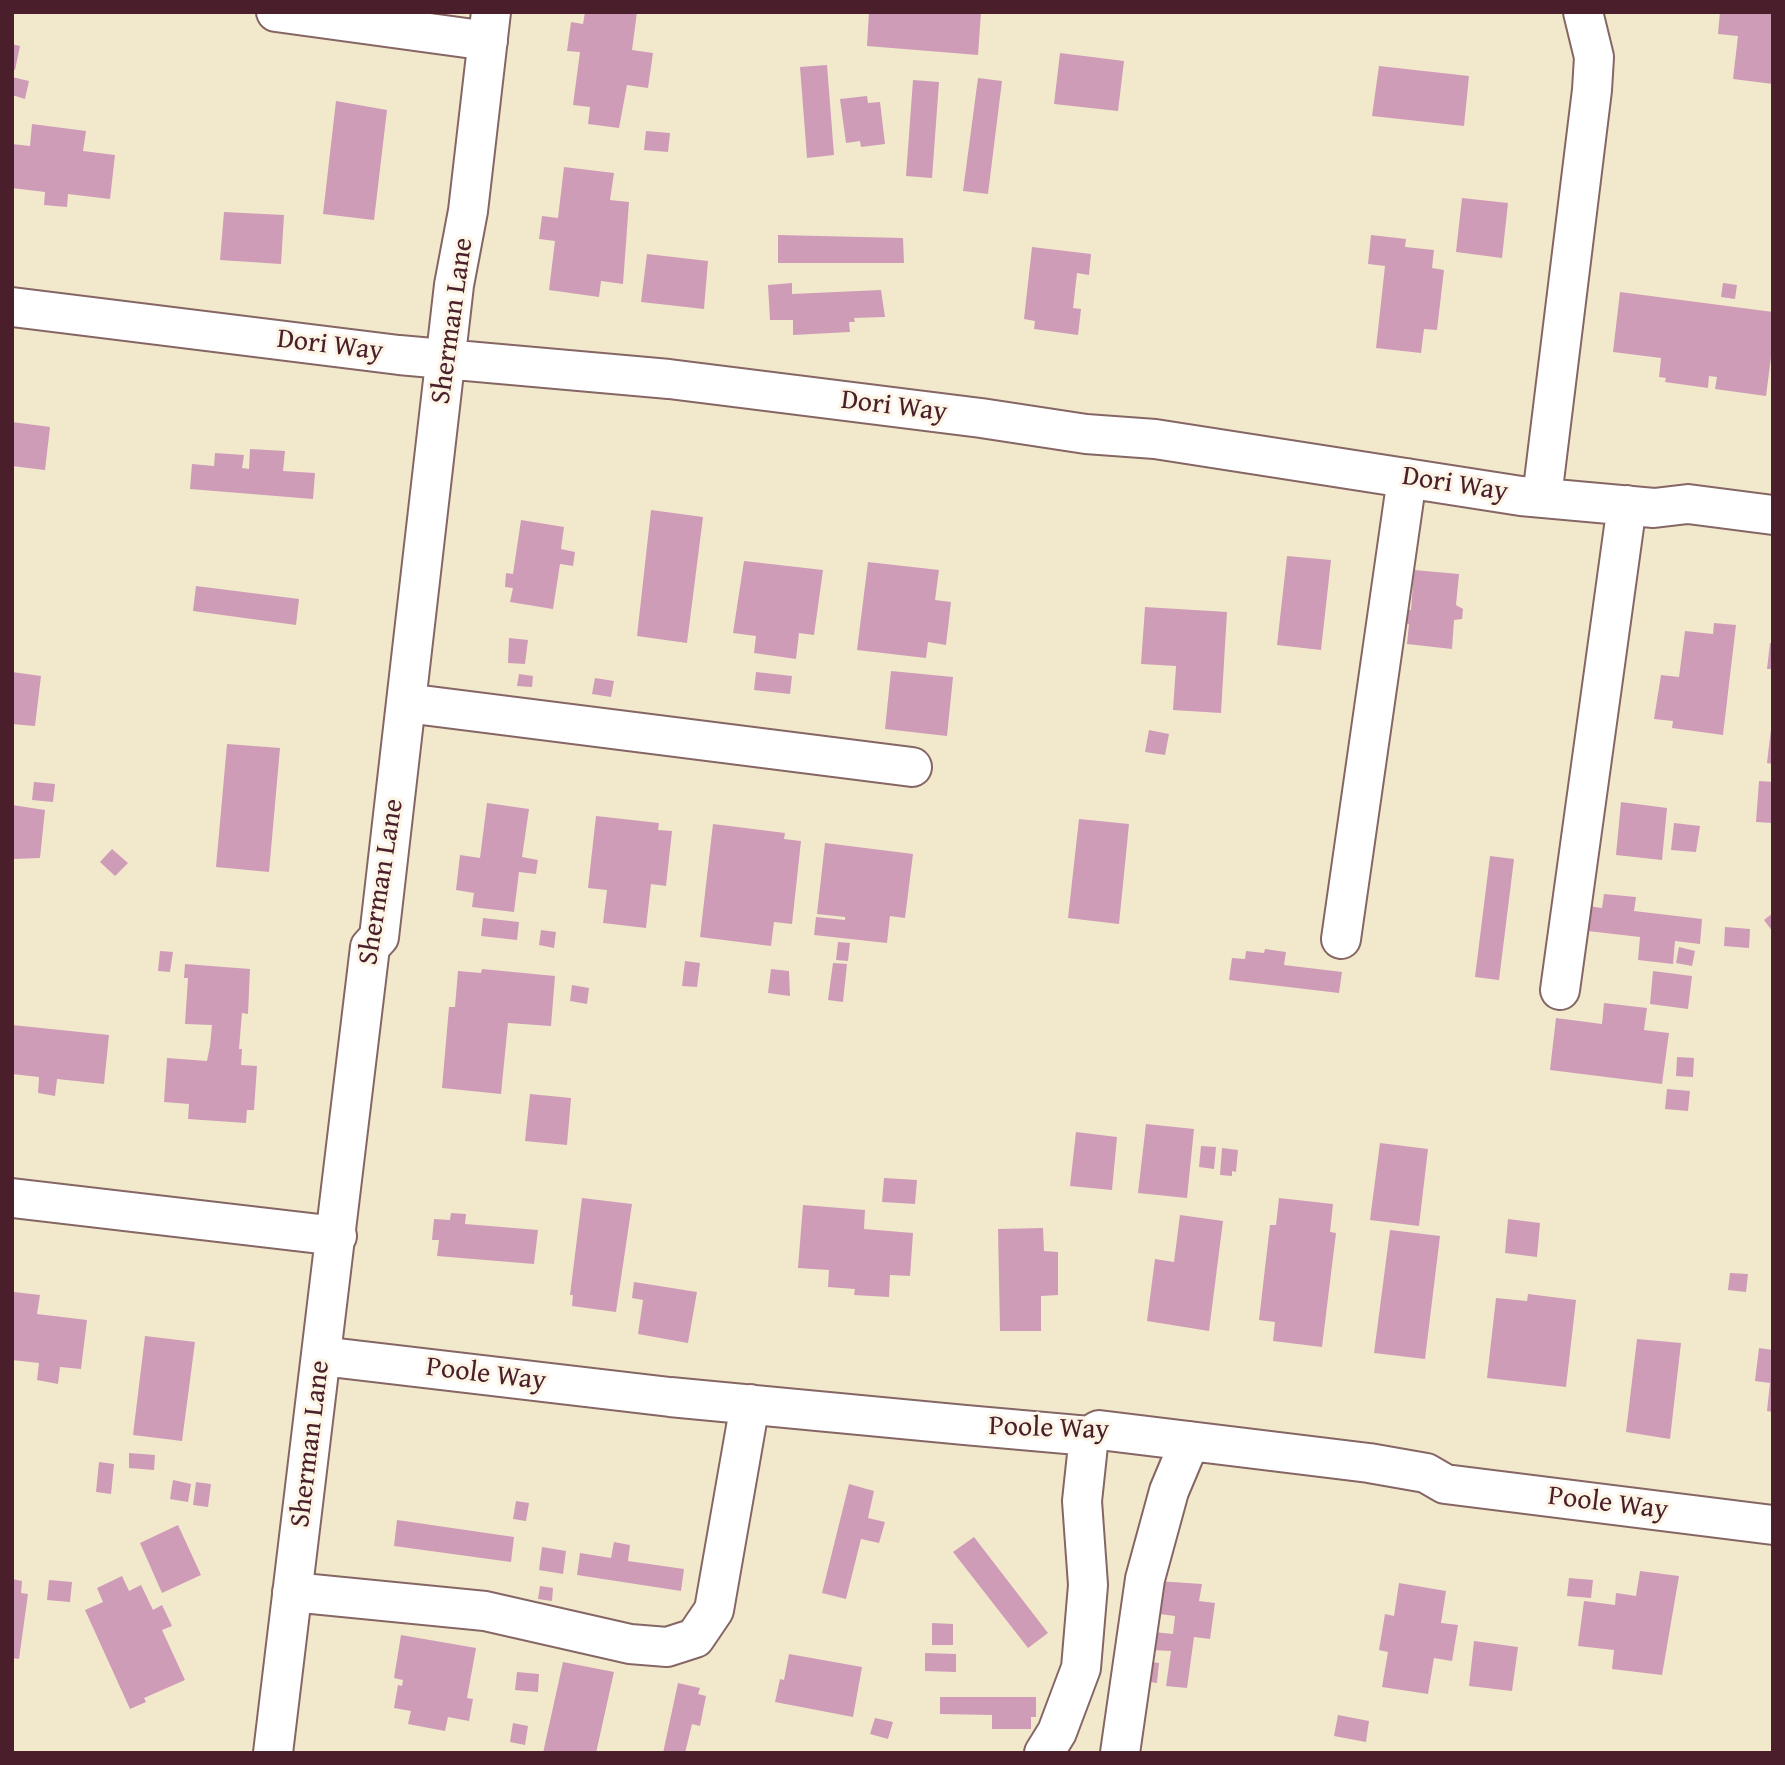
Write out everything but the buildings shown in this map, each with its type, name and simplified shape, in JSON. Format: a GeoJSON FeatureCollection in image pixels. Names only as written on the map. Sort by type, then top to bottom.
{"type":"FeatureCollection","features":[{"type":"Feature","properties":{"kind":"street"},"geometry":{"type":"LineString","coordinates":[[276,12],[489,27]]}},
{"type":"Feature","properties":{"kind":"street"},"geometry":{"type":"LineString","coordinates":[[1542,498],[1592,90],[1594,57],[1583,12]]}},
{"type":"Feature","properties":{"kind":"street","name":"Sherman Lane"},"geometry":{"type":"LineString","coordinates":[[273,1753],[370,947],[379,937],[453,285],[468,211],[489,27]]}},
{"type":"Feature","properties":{"kind":"street","name":"Dori Way"},"geometry":{"type":"LineString","coordinates":[[12,307],[399,355],[446,357],[683,381],[981,418],[1086,434],[1155,439],[1542,498],[1654,508],[1688,504],[1773,515]]}},
{"type":"Feature","properties":{"kind":"street"},"geometry":{"type":"LineString","coordinates":[[1341,939],[1407,478]]}},
{"type":"Feature","properties":{"kind":"street"},"geometry":{"type":"LineString","coordinates":[[1560,990],[1627,505]]}},
{"type":"Feature","properties":{"kind":"street"},"geometry":{"type":"LineString","coordinates":[[406,703],[912,767]]}},
{"type":"Feature","properties":{"kind":"street"},"geometry":{"type":"LineString","coordinates":[[12,1198],[337,1236]]}},
{"type":"Feature","properties":{"kind":"street","name":"Poole Way"},"geometry":{"type":"LineString","coordinates":[[321,1356],[750,1404],[1089,1436],[1099,1430],[1369,1463],[1426,1473],[1445,1484],[1773,1525]]}},
{"type":"Feature","properties":{"kind":"street"},"geometry":{"type":"LineString","coordinates":[[292,1592],[485,1611],[630,1644],[667,1647],[695,1638],[714,1611],[750,1404]]}},
{"type":"Feature","properties":{"kind":"street"},"geometry":{"type":"LineString","coordinates":[[1044,1753],[1057,1732],[1081,1668],[1088,1585],[1082,1501],[1089,1436]]}},
{"type":"Feature","properties":{"kind":"street"},"geometry":{"type":"LineString","coordinates":[[1120,1753],[1145,1579],[1169,1491],[1190,1441]]}}]}
